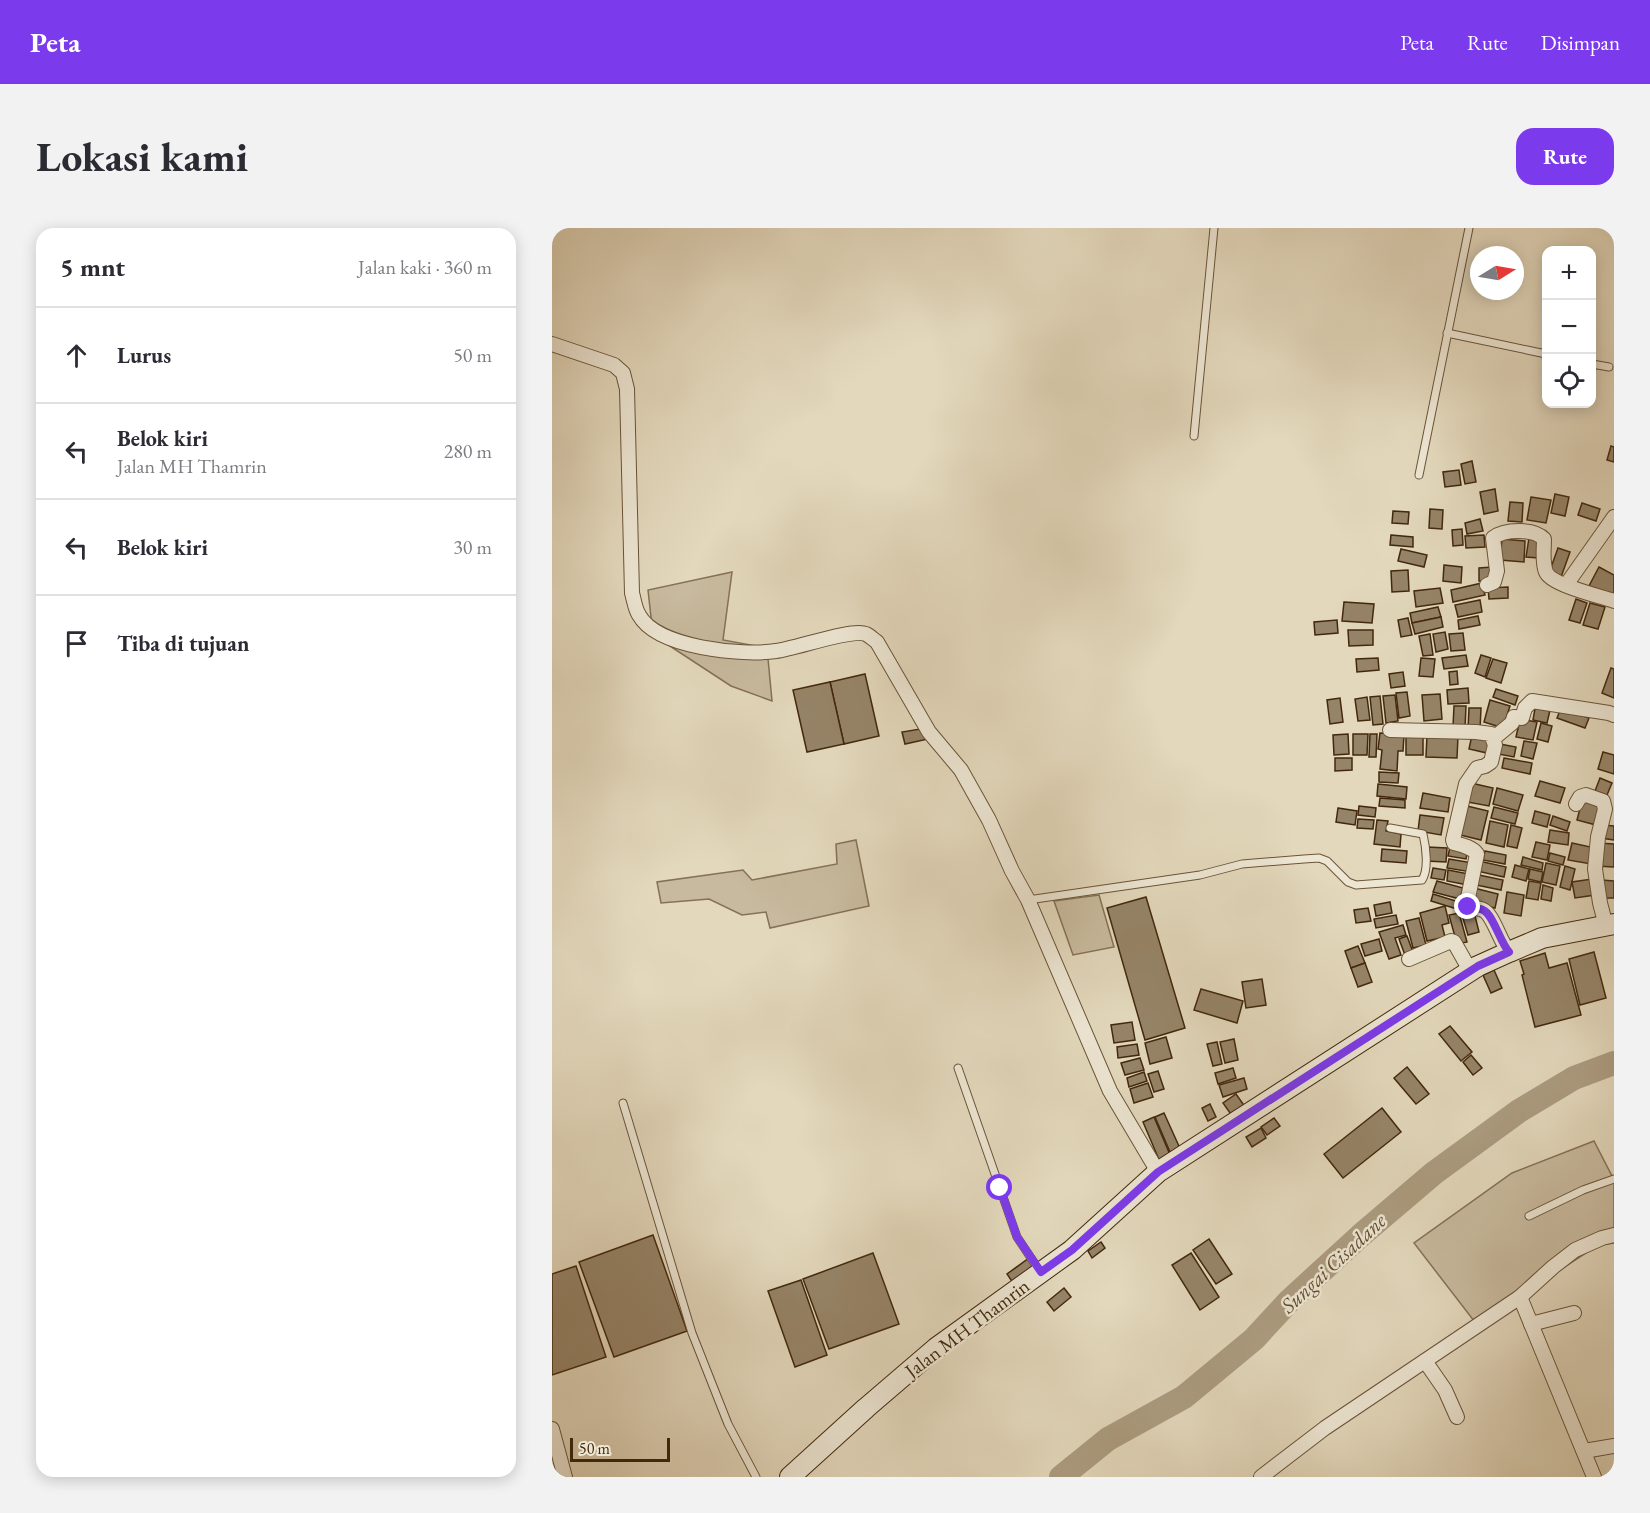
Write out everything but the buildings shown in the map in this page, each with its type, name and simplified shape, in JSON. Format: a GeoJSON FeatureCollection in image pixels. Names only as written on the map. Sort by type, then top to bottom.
{"type":"FeatureCollection","features":[{"type":"Feature","properties":{"kind":"street"},"geometry":{"type":"LineString","coordinates":[[552,344],[614,365],[623,374],[627,388],[633,593],[639,615],[652,630],[675,641],[727,651],[775,651],[849,634],[865,633],[877,642],[929,732],[961,770],[989,820],[1028,900],[1110,1091],[1158,1172]]}},
{"type":"Feature","properties":{"kind":"street"},"geometry":{"type":"LineString","coordinates":[[1566,585],[1614,517]]}},
{"type":"Feature","properties":{"kind":"street"},"geometry":{"type":"LineString","coordinates":[[1487,585],[1494,582],[1497,571],[1493,538],[1499,533],[1527,531],[1540,534],[1544,539],[1543,558],[1546,574],[1566,585],[1614,601]]}},
{"type":"Feature","properties":{"kind":"street"},"geometry":{"type":"LineString","coordinates":[[1494,738],[1512,723],[1514,717],[1522,718],[1525,708],[1531,701],[1609,712],[1614,715]]}},
{"type":"Feature","properties":{"kind":"street"},"geometry":{"type":"LineString","coordinates":[[1390,730],[1476,732],[1491,734],[1494,738],[1495,745],[1491,762],[1477,768],[1466,784],[1453,840],[1454,843],[1466,846],[1477,854],[1468,907],[1484,910],[1490,916],[1506,949]]}},
{"type":"Feature","properties":{"kind":"street"},"geometry":{"type":"LineString","coordinates":[[1576,804],[1580,797],[1586,795],[1603,801],[1605,809]]}},
{"type":"Feature","properties":{"kind":"street"},"geometry":{"type":"LineString","coordinates":[[1608,923],[1600,903],[1595,869],[1598,837],[1605,809],[1614,795]]}},
{"type":"Feature","properties":{"kind":"street","name":"Jalan MH Thamrin"},"geometry":{"type":"LineString","coordinates":[[790,1477],[936,1348],[1072,1250],[1158,1172],[1473,965],[1506,949],[1608,923]]}},
{"type":"Feature","properties":{"kind":"street"},"geometry":{"type":"LineString","coordinates":[[1409,959],[1450,941],[1454,942],[1458,950],[1473,965]]}},
{"type":"Feature","properties":{"kind":"street"},"geometry":{"type":"LineString","coordinates":[[1261,1477],[1325,1428],[1520,1298],[1575,1250],[1614,1235]]}},
{"type":"Feature","properties":{"kind":"street"},"geometry":{"type":"LineString","coordinates":[[1520,1298],[1594,1477]]}},
{"type":"Feature","properties":{"kind":"street"},"geometry":{"type":"LineString","coordinates":[[1531,1324],[1574,1312]]}},
{"type":"Feature","properties":{"kind":"street"},"geometry":{"type":"LineString","coordinates":[[1425,1361],[1446,1390],[1457,1417]]}},
{"type":"Feature","properties":{"kind":"street"},"geometry":{"type":"LineString","coordinates":[[552,1429],[565,1477]]}},
{"type":"Feature","properties":{"kind":"street"},"geometry":{"type":"LineString","coordinates":[[1584,1451],[1614,1446]]}},
{"type":"Feature","properties":{"kind":"lane"},"geometry":{"type":"LineString","coordinates":[[1194,436],[1214,228]]}},
{"type":"Feature","properties":{"kind":"lane"},"geometry":{"type":"LineString","coordinates":[[1419,474],[1469,228]]}},
{"type":"Feature","properties":{"kind":"lane"},"geometry":{"type":"LineString","coordinates":[[1447,333],[1542,353]]}},
{"type":"Feature","properties":{"kind":"lane"},"geometry":{"type":"LineString","coordinates":[[1596,365],[1609,367]]}},
{"type":"Feature","properties":{"kind":"lane"},"geometry":{"type":"LineString","coordinates":[[1028,900],[1200,875],[1242,864],[1319,858],[1327,861],[1352,884],[1422,880],[1426,866],[1423,834],[1390,828]]}},
{"type":"Feature","properties":{"kind":"lane"},"geometry":{"type":"LineString","coordinates":[[958,1068],[1017,1237],[1041,1272]]}},
{"type":"Feature","properties":{"kind":"lane"},"geometry":{"type":"LineString","coordinates":[[623,1103],[692,1333],[728,1424],[756,1477]]}},
{"type":"Feature","properties":{"kind":"lane"},"geometry":{"type":"LineString","coordinates":[[1529,1216],[1583,1190],[1614,1179]]}},
{"type":"Feature","properties":{"kind":"shaded area"},"geometry":{"type":"Polygon","coordinates":[[[732,572],[723,640],[767,648],[772,701],[731,686],[653,635],[648,590],[732,572]]]}},
{"type":"Feature","properties":{"kind":"shaded area"},"geometry":{"type":"Polygon","coordinates":[[[856,840],[869,906],[770,928],[766,912],[742,915],[709,899],[661,903],[657,882],[743,870],[752,880],[837,864],[836,844],[856,840]]]}},
{"type":"Feature","properties":{"kind":"shaded area"},"geometry":{"type":"Polygon","coordinates":[[[1099,895],[1114,947],[1073,955],[1054,901],[1099,895]]]}},
{"type":"Feature","properties":{"kind":"shaded area"},"geometry":{"type":"Polygon","coordinates":[[[1594,1141],[1614,1180],[1614,1243],[1598,1245],[1531,1289],[1481,1330],[1414,1243],[1512,1173],[1594,1141]]]}},
{"type":"Feature","properties":{"kind":"waterway","name":"Sungai Cisadane"},"geometry":{"type":"LineString","coordinates":[[1061,1477],[1108,1439],[1184,1397],[1254,1339],[1290,1300],[1434,1173],[1519,1111],[1574,1078],[1614,1063]]}},
{"type":"Feature","properties":{"kind":"route"},"geometry":{"type":"LineString","coordinates":[[1000,1188],[1017,1237],[1041,1272],[1072,1250],[1158,1172],[1478,966],[1509,952],[1490,916],[1484,910],[1468,907]]}}]}
